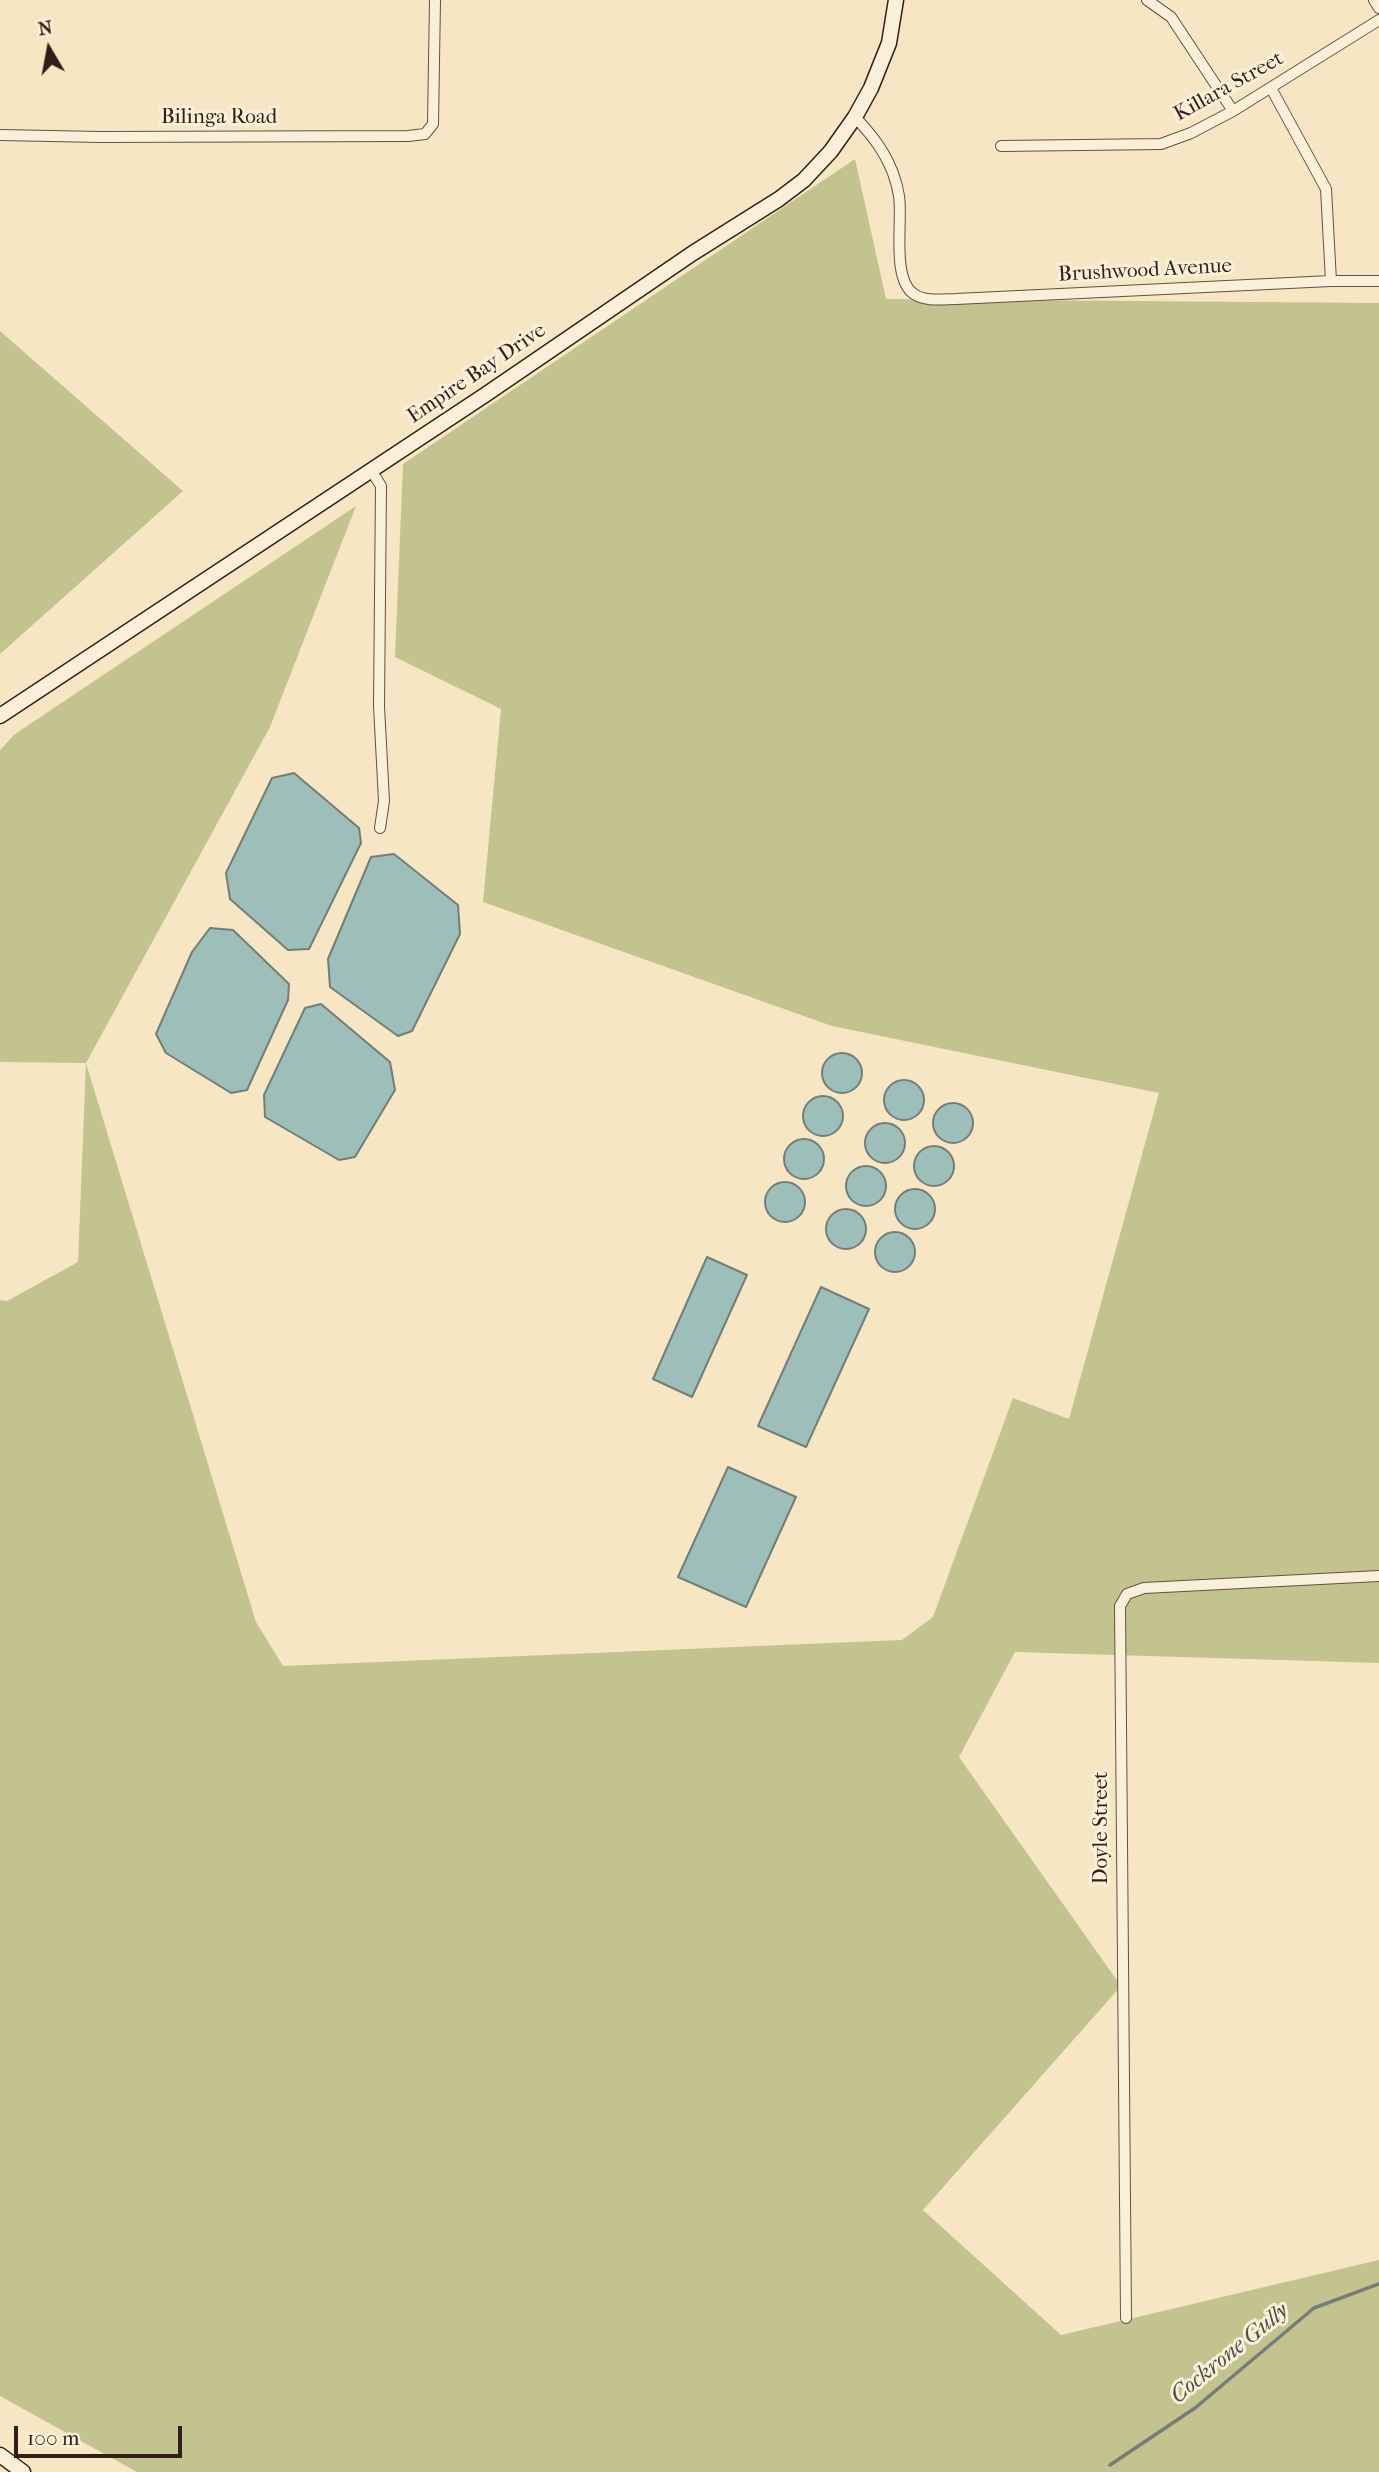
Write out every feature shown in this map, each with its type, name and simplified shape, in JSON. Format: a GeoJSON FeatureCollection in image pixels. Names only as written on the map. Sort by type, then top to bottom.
{"type":"FeatureCollection","features":[{"type":"Feature","properties":{"kind":"main road","name":"Empire Bay Drive"},"geometry":{"type":"LineString","coordinates":[[0,716],[692,253],[779,200],[819,165],[855,117],[889,43],[896,0]]}},
{"type":"Feature","properties":{"kind":"main road"},"geometry":{"type":"LineString","coordinates":[[0,2455],[23,2472]]}},
{"type":"Feature","properties":{"kind":"street","name":"Bilinga Road"},"geometry":{"type":"LineString","coordinates":[[0,135],[100,137],[425,134],[433,124],[435,0]]}},
{"type":"Feature","properties":{"kind":"street"},"geometry":{"type":"LineString","coordinates":[[1147,0],[1171,17],[1233,111]]}},
{"type":"Feature","properties":{"kind":"street"},"geometry":{"type":"LineString","coordinates":[[1374,0],[1379,8]]}},
{"type":"Feature","properties":{"kind":"street","name":"Killara Street"},"geometry":{"type":"LineString","coordinates":[[1001,146],[1161,144],[1191,133],[1233,111],[1379,20]]}},
{"type":"Feature","properties":{"kind":"street"},"geometry":{"type":"LineString","coordinates":[[1270,88],[1326,189],[1331,281]]}},
{"type":"Feature","properties":{"kind":"street","name":"Brushwood Avenue"},"geometry":{"type":"LineString","coordinates":[[855,117],[877,140],[891,167],[899,196],[902,273],[906,286],[914,294],[928,298],[957,299],[1379,281]]}},
{"type":"Feature","properties":{"kind":"street"},"geometry":{"type":"LineString","coordinates":[[371,470],[381,485],[379,706],[384,801],[380,828]]}},
{"type":"Feature","properties":{"kind":"street","name":"Doyle Street"},"geometry":{"type":"LineString","coordinates":[[1126,2318],[1120,1606],[1126,1594],[1144,1588],[1379,1576]]}},
{"type":"Feature","properties":{"kind":"green space"},"geometry":{"type":"Polygon","coordinates":[[[855,159],[886,299],[1379,303],[1379,1663],[1015,1652],[959,1757],[1121,1986],[923,2210],[1061,2335],[1379,2260],[1379,2472],[137,2472],[0,2396],[0,1300],[7,1301],[78,1262],[86,1063],[256,1622],[283,1666],[902,1640],[933,1617],[1013,1398],[1069,1419],[1159,1093],[832,1026],[483,902],[501,709],[395,657],[403,464],[855,159]]]}},
{"type":"Feature","properties":{"kind":"green space"},"geometry":{"type":"Polygon","coordinates":[[[0,331],[183,491],[0,654],[0,331]]]}},
{"type":"Feature","properties":{"kind":"green space"},"geometry":{"type":"Polygon","coordinates":[[[356,506],[270,727],[86,1063],[0,1062],[0,750],[15,734],[356,506]]]}},
{"type":"Feature","properties":{"kind":"water"},"geometry":{"type":"Polygon","coordinates":[[[294,773],[359,828],[361,843],[309,949],[288,950],[230,899],[226,873],[272,778],[294,773]]]}},
{"type":"Feature","properties":{"kind":"water"},"geometry":{"type":"Polygon","coordinates":[[[394,854],[458,905],[460,934],[412,1031],[398,1036],[330,987],[328,959],[371,857],[394,854]]]}},
{"type":"Feature","properties":{"kind":"water"},"geometry":{"type":"Polygon","coordinates":[[[210,928],[233,930],[289,984],[288,1000],[247,1090],[231,1093],[166,1053],[156,1034],[192,952],[210,928]]]}},
{"type":"Feature","properties":{"kind":"water"},"geometry":{"type":"Polygon","coordinates":[[[321,1004],[390,1062],[395,1090],[355,1157],[339,1160],[265,1117],[264,1095],[305,1008],[321,1004]]]}},
{"type":"Feature","properties":{"kind":"water"},"geometry":{"type":"Polygon","coordinates":[[[842,1053],[850,1054],[856,1059],[861,1065],[861,1081],[856,1087],[850,1092],[842,1093],[834,1092],[828,1087],[823,1081],[822,1073],[823,1065],[828,1059],[834,1054],[842,1053]]]}},
{"type":"Feature","properties":{"kind":"water"},"geometry":{"type":"Polygon","coordinates":[[[904,1080],[912,1081],[918,1086],[923,1092],[923,1108],[918,1114],[912,1119],[904,1120],[896,1119],[890,1114],[885,1108],[884,1100],[885,1092],[890,1086],[896,1081],[904,1080]]]}},
{"type":"Feature","properties":{"kind":"water"},"geometry":{"type":"Polygon","coordinates":[[[823,1096],[831,1097],[837,1102],[842,1108],[842,1124],[837,1130],[831,1135],[823,1136],[815,1135],[809,1130],[804,1124],[803,1116],[804,1108],[809,1102],[815,1097],[823,1096]]]}},
{"type":"Feature","properties":{"kind":"water"},"geometry":{"type":"Polygon","coordinates":[[[953,1103],[961,1104],[967,1109],[972,1115],[972,1131],[967,1137],[961,1142],[953,1143],[945,1142],[939,1137],[934,1131],[933,1123],[934,1115],[939,1109],[945,1104],[953,1103]]]}},
{"type":"Feature","properties":{"kind":"water"},"geometry":{"type":"Polygon","coordinates":[[[885,1123],[893,1124],[899,1129],[904,1135],[904,1151],[899,1157],[893,1162],[885,1163],[877,1162],[871,1157],[866,1151],[865,1143],[866,1135],[871,1129],[877,1124],[885,1123]]]}},
{"type":"Feature","properties":{"kind":"water"},"geometry":{"type":"Polygon","coordinates":[[[804,1139],[812,1140],[818,1145],[823,1151],[823,1167],[818,1173],[812,1178],[804,1179],[796,1178],[790,1173],[785,1167],[784,1159],[785,1151],[790,1145],[796,1140],[804,1139]]]}},
{"type":"Feature","properties":{"kind":"water"},"geometry":{"type":"Polygon","coordinates":[[[934,1146],[942,1147],[948,1152],[953,1158],[953,1174],[948,1180],[942,1185],[934,1186],[926,1185],[920,1180],[915,1174],[914,1166],[915,1158],[920,1152],[926,1147],[934,1146]]]}},
{"type":"Feature","properties":{"kind":"water"},"geometry":{"type":"Polygon","coordinates":[[[866,1166],[874,1167],[880,1172],[885,1178],[885,1194],[880,1200],[874,1205],[866,1206],[858,1205],[852,1200],[847,1194],[846,1186],[847,1178],[852,1172],[858,1167],[866,1166]]]}},
{"type":"Feature","properties":{"kind":"water"},"geometry":{"type":"Polygon","coordinates":[[[785,1182],[793,1183],[799,1188],[804,1194],[804,1210],[799,1216],[793,1221],[785,1222],[777,1221],[771,1216],[766,1210],[765,1202],[766,1194],[771,1188],[777,1183],[785,1182]]]}},
{"type":"Feature","properties":{"kind":"water"},"geometry":{"type":"Polygon","coordinates":[[[915,1189],[923,1190],[929,1195],[934,1201],[934,1217],[929,1223],[923,1228],[915,1229],[907,1228],[901,1223],[896,1217],[895,1209],[896,1201],[901,1195],[907,1190],[915,1189]]]}},
{"type":"Feature","properties":{"kind":"water"},"geometry":{"type":"Polygon","coordinates":[[[846,1209],[854,1210],[860,1215],[865,1221],[865,1237],[860,1243],[854,1248],[846,1249],[838,1248],[832,1243],[827,1237],[826,1229],[827,1221],[832,1215],[838,1210],[846,1209]]]}},
{"type":"Feature","properties":{"kind":"water"},"geometry":{"type":"Polygon","coordinates":[[[895,1232],[903,1233],[909,1238],[914,1244],[914,1260],[909,1266],[903,1271],[895,1272],[887,1271],[881,1266],[876,1260],[875,1252],[876,1244],[881,1238],[887,1233],[895,1232]]]}},
{"type":"Feature","properties":{"kind":"water"},"geometry":{"type":"Polygon","coordinates":[[[707,1257],[747,1275],[692,1397],[653,1379],[707,1257]]]}},
{"type":"Feature","properties":{"kind":"water"},"geometry":{"type":"Polygon","coordinates":[[[821,1287],[869,1309],[806,1447],[758,1426],[821,1287]]]}},
{"type":"Feature","properties":{"kind":"water"},"geometry":{"type":"Polygon","coordinates":[[[728,1467],[796,1497],[746,1607],[678,1577],[728,1467]]]}},
{"type":"Feature","properties":{"kind":"waterway","name":"Cockrone Gully"},"geometry":{"type":"LineString","coordinates":[[1110,2465],[1195,2408],[1314,2308],[1379,2284]]}}]}
